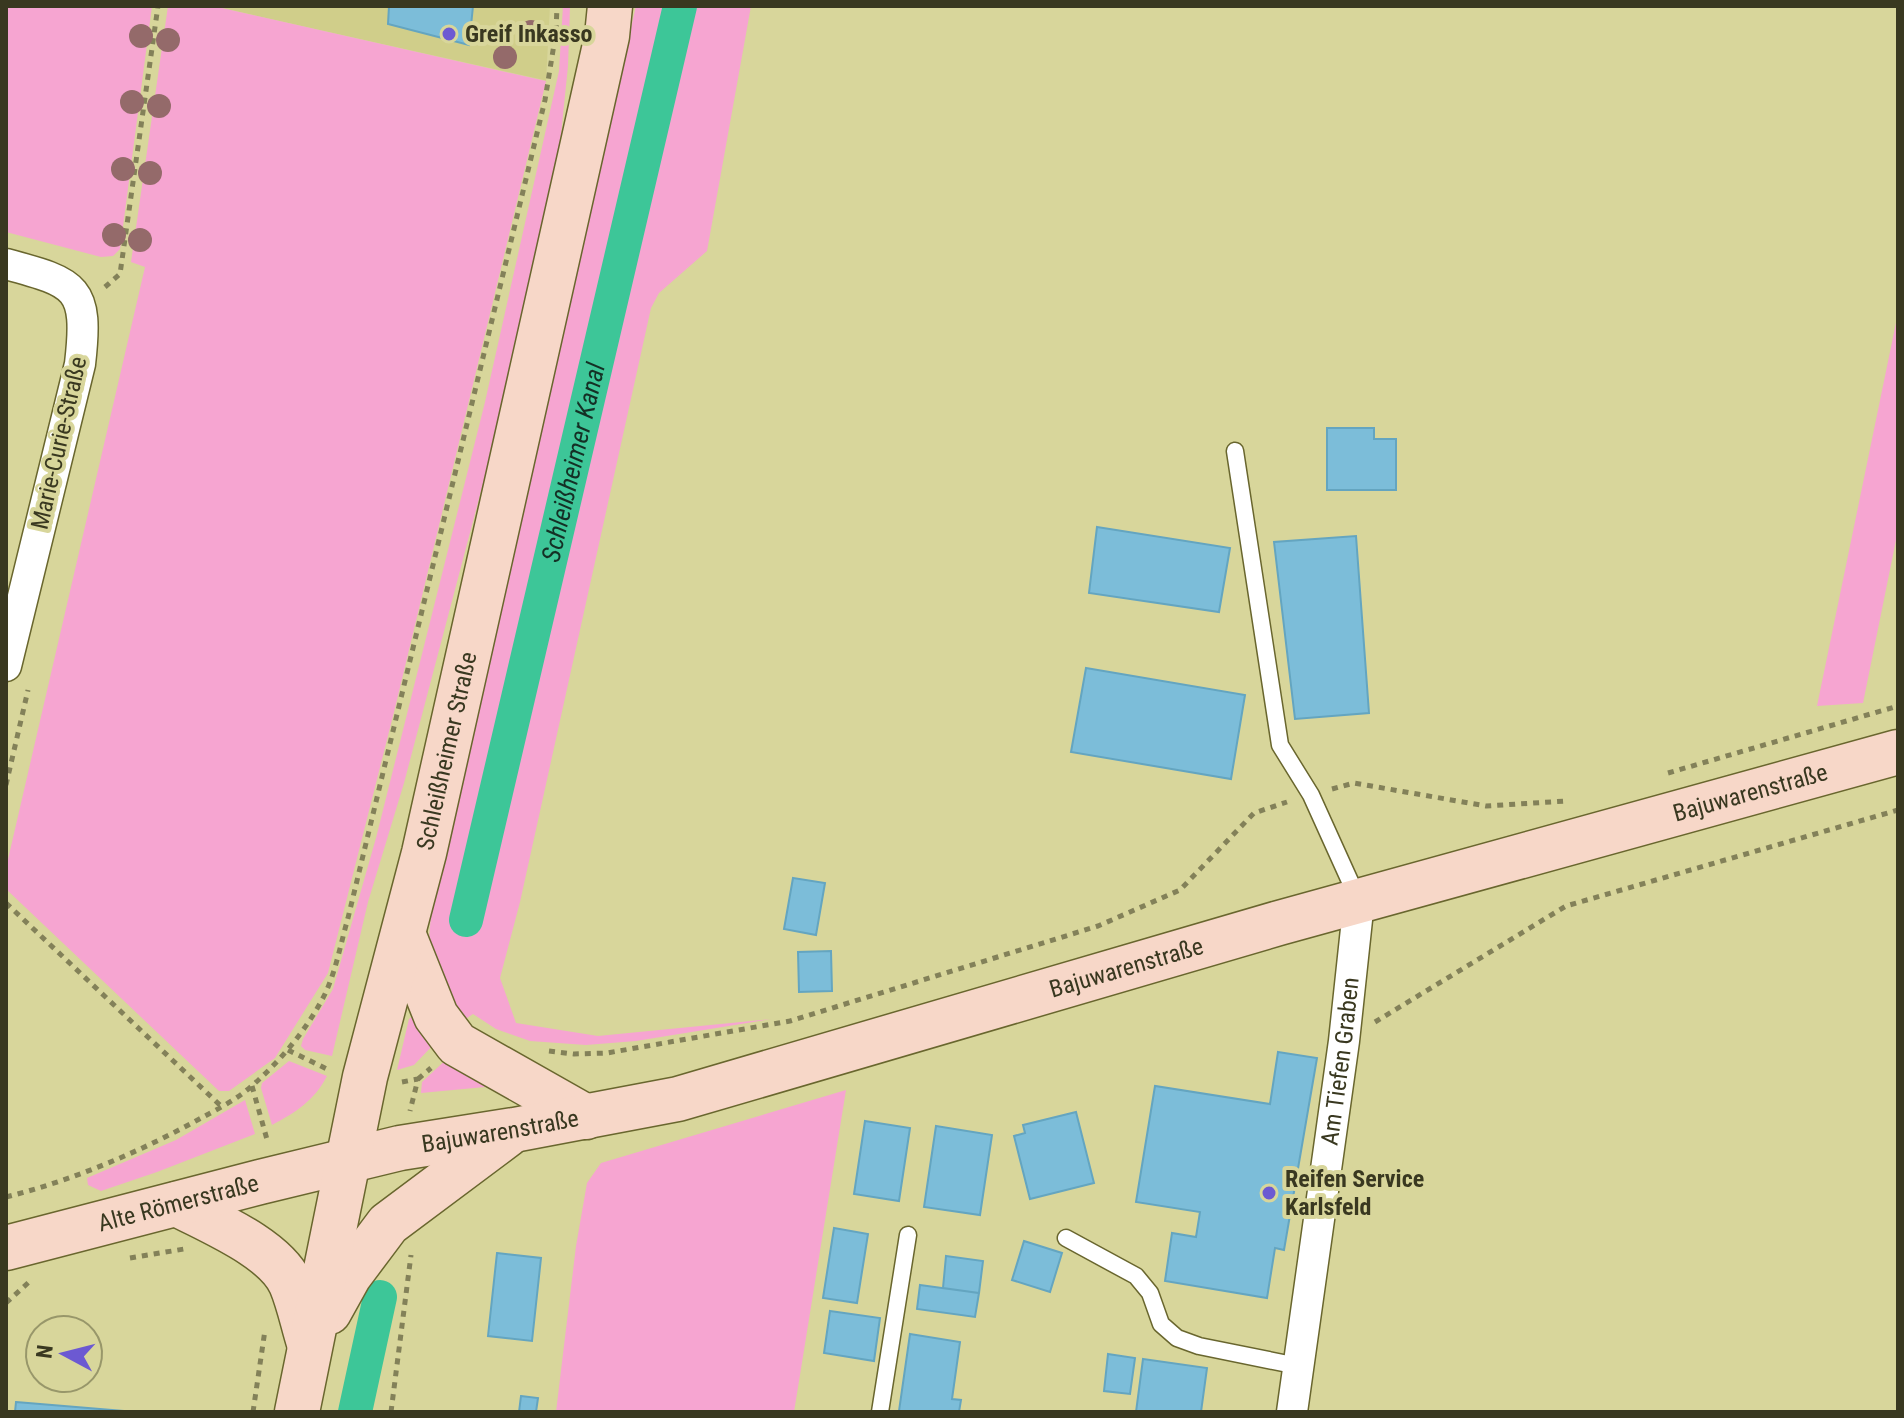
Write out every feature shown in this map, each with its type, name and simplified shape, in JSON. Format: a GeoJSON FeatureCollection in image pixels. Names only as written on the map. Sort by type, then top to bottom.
{"type":"FeatureCollection","features":[{"type":"Feature","properties":{"kind":"main road","name":"Schleißheimer Straße"},"geometry":{"type":"LineString","coordinates":[[582,6],[595,90]]}},
{"type":"Feature","properties":{"kind":"main road","name":"Schleißheimer Straße"},"geometry":{"type":"LineString","coordinates":[[297,1412],[372,1050],[404,936],[607,36],[610,6]]}},
{"type":"Feature","properties":{"kind":"main road","name":"Bajuwarenstraße"},"geometry":{"type":"LineString","coordinates":[[349,1160],[426,1143],[678,1099],[1359,901],[1898,752]]}},
{"type":"Feature","properties":{"kind":"main road"},"geometry":{"type":"LineString","coordinates":[[404,936],[436,1016],[457,1044],[586,1117]]}},
{"type":"Feature","properties":{"kind":"main road"},"geometry":{"type":"LineString","coordinates":[[310,1346],[349,1276],[388,1224],[514,1130]]}},
{"type":"Feature","properties":{"kind":"main road","name":"Alte Römerstraße"},"geometry":{"type":"LineString","coordinates":[[21,1261],[177,1204],[349,1160]]}},
{"type":"Feature","properties":{"kind":"main road"},"geometry":{"type":"LineString","coordinates":[[177,1204],[264,1252],[290,1281],[310,1346]]}},
{"type":"Feature","properties":{"kind":"street"},"geometry":{"type":"LineString","coordinates":[[6,264],[48,275],[70,288],[82,307]]}},
{"type":"Feature","properties":{"kind":"street","name":"Marie-Curie-Straße"},"geometry":{"type":"LineString","coordinates":[[6,666],[80,364],[84,331],[82,307]]}},
{"type":"Feature","properties":{"kind":"street","name":"Am Tiefen Graben"},"geometry":{"type":"LineString","coordinates":[[1292,1412],[1344,1041],[1359,901]]}},
{"type":"Feature","properties":{"kind":"lane"},"geometry":{"type":"LineString","coordinates":[[1235,451],[1280,745],[1311,795],[1359,901]]}},
{"type":"Feature","properties":{"kind":"lane"},"geometry":{"type":"LineString","coordinates":[[880,1412],[908,1235]]}},
{"type":"Feature","properties":{"kind":"lane"},"geometry":{"type":"LineString","coordinates":[[1066,1238],[1136,1276],[1150,1293],[1161,1324],[1177,1338],[1199,1346],[1298,1366]]}},
{"type":"Feature","properties":{"kind":"path"},"geometry":{"type":"LineString","coordinates":[[82,307],[120,274],[158,6]]}},
{"type":"Feature","properties":{"kind":"path"},"geometry":{"type":"LineString","coordinates":[[6,1197],[29,1192],[121,1157],[222,1107],[252,1086],[288,1050],[326,992],[352,902],[545,100],[557,6]]}},
{"type":"Feature","properties":{"kind":"path"},"geometry":{"type":"LineString","coordinates":[[1658,775],[1898,706]]}},
{"type":"Feature","properties":{"kind":"path"},"geometry":{"type":"LineString","coordinates":[[545,1050],[574,1054],[607,1053],[790,1021],[1098,926],[1180,890],[1254,813],[1354,783],[1486,806],[1568,801]]}},
{"type":"Feature","properties":{"kind":"path"},"geometry":{"type":"LineString","coordinates":[[1344,1041],[1566,906],[1898,810]]}},
{"type":"Feature","properties":{"kind":"path"},"geometry":{"type":"LineString","coordinates":[[6,903],[222,1107]]}},
{"type":"Feature","properties":{"kind":"path"},"geometry":{"type":"LineString","coordinates":[[124,1259],[191,1249]]}},
{"type":"Feature","properties":{"kind":"path"},"geometry":{"type":"LineString","coordinates":[[6,1303],[21,1261]]}},
{"type":"Feature","properties":{"kind":"shaded area"},"geometry":{"type":"Polygon","coordinates":[[[6,6],[152,6],[120,249],[113,256],[101,257],[6,232],[6,6]]]}},
{"type":"Feature","properties":{"kind":"shaded area"},"geometry":{"type":"Polygon","coordinates":[[[168,6],[213,6],[546,81],[328,973],[275,1058],[229,1091],[219,1091],[6,889],[6,868],[145,267],[131,262],[168,6]]]}},
{"type":"Feature","properties":{"kind":"shaded area"},"geometry":{"type":"Polygon","coordinates":[[[213,6],[550,6],[546,81],[544,80],[213,6]]]}},
{"type":"Feature","properties":{"kind":"shaded area"},"geometry":{"type":"Polygon","coordinates":[[[563,6],[570,6],[560,144],[506,396],[404,783],[368,902],[332,1056],[305,1050],[301,1046],[303,1039],[333,989],[376,838],[485,402],[559,71],[563,6]]]}},
{"type":"Feature","properties":{"kind":"shaded area"},"geometry":{"type":"Polygon","coordinates":[[[636,6],[751,6],[707,251],[659,293],[651,308],[520,902],[500,978],[516,1023],[598,1036],[771,1019],[636,1041],[586,1045],[530,1041],[496,1029],[473,1014],[458,1024],[431,974],[429,940],[432,901],[636,6]]]}},
{"type":"Feature","properties":{"kind":"shaded area"},"geometry":{"type":"Polygon","coordinates":[[[1898,313],[1898,530],[1863,703],[1817,706],[1898,313]]]}},
{"type":"Feature","properties":{"kind":"shaded area"},"geometry":{"type":"Polygon","coordinates":[[[414,1015],[436,1042],[414,1065],[397,1070],[409,1019],[414,1015]]]}},
{"type":"Feature","properties":{"kind":"shaded area"},"geometry":{"type":"Polygon","coordinates":[[[450,1056],[485,1077],[485,1087],[421,1093],[422,1082],[450,1056]]]}},
{"type":"Feature","properties":{"kind":"shaded area"},"geometry":{"type":"Polygon","coordinates":[[[289,1061],[327,1076],[304,1105],[272,1125],[262,1083],[289,1061]]]}},
{"type":"Feature","properties":{"kind":"shaded area"},"geometry":{"type":"Polygon","coordinates":[[[846,1090],[794,1412],[556,1412],[576,1246],[587,1183],[601,1163],[846,1090]]]}},
{"type":"Feature","properties":{"kind":"shaded area"},"geometry":{"type":"Polygon","coordinates":[[[245,1100],[255,1134],[101,1191],[88,1185],[87,1178],[176,1140],[245,1100]]]}},
{"type":"Feature","properties":{"kind":"building","name":"Greif Inkasso"},"geometry":{"type":"Polygon","coordinates":[[[389,6],[473,6],[469,45],[388,24],[389,6]]]}},
{"type":"Feature","properties":{"kind":"building"},"geometry":{"type":"Polygon","coordinates":[[[1327,428],[1374,428],[1374,439],[1396,439],[1396,490],[1327,490],[1327,428]]]}},
{"type":"Feature","properties":{"kind":"building"},"geometry":{"type":"Polygon","coordinates":[[[1097,527],[1230,548],[1219,612],[1089,593],[1097,527]]]}},
{"type":"Feature","properties":{"kind":"building"},"geometry":{"type":"Polygon","coordinates":[[[1356,536],[1369,713],[1295,719],[1274,542],[1356,536]]]}},
{"type":"Feature","properties":{"kind":"building"},"geometry":{"type":"Polygon","coordinates":[[[1086,668],[1245,695],[1231,779],[1071,752],[1086,668]]]}},
{"type":"Feature","properties":{"kind":"building"},"geometry":{"type":"Polygon","coordinates":[[[793,878],[825,883],[816,935],[784,929],[793,878]]]}},
{"type":"Feature","properties":{"kind":"building"},"geometry":{"type":"Polygon","coordinates":[[[831,951],[832,991],[799,992],[798,952],[831,951]]]}},
{"type":"Feature","properties":{"kind":"building"},"geometry":{"type":"Polygon","coordinates":[[[1278,1052],[1317,1058],[1284,1250],[1275,1248],[1267,1298],[1165,1281],[1172,1233],[1196,1237],[1200,1212],[1136,1202],[1155,1086],[1270,1104],[1278,1052]]]}},
{"type":"Feature","properties":{"kind":"building"},"geometry":{"type":"Polygon","coordinates":[[[1076,1112],[1094,1183],[1030,1199],[1014,1136],[1025,1133],[1023,1125],[1076,1112]]]}},
{"type":"Feature","properties":{"kind":"building"},"geometry":{"type":"Polygon","coordinates":[[[865,1121],[910,1128],[899,1201],[854,1194],[865,1121]]]}},
{"type":"Feature","properties":{"kind":"building"},"geometry":{"type":"Polygon","coordinates":[[[936,1126],[992,1135],[980,1215],[924,1207],[936,1126]]]}},
{"type":"Feature","properties":{"kind":"building"},"geometry":{"type":"Polygon","coordinates":[[[834,1228],[868,1234],[857,1303],[823,1298],[834,1228]]]}},
{"type":"Feature","properties":{"kind":"building"},"geometry":{"type":"Polygon","coordinates":[[[1024,1241],[1062,1253],[1050,1292],[1012,1280],[1024,1241]]]}},
{"type":"Feature","properties":{"kind":"building"},"geometry":{"type":"Polygon","coordinates":[[[497,1253],[541,1258],[532,1341],[488,1336],[497,1253]]]}},
{"type":"Feature","properties":{"kind":"building"},"geometry":{"type":"Polygon","coordinates":[[[946,1256],[983,1261],[979,1293],[943,1288],[946,1256]]]}},
{"type":"Feature","properties":{"kind":"building"},"geometry":{"type":"Polygon","coordinates":[[[920,1285],[979,1293],[975,1317],[917,1309],[920,1285]]]}},
{"type":"Feature","properties":{"kind":"building"},"geometry":{"type":"Polygon","coordinates":[[[830,1311],[880,1318],[874,1361],[824,1353],[830,1311]]]}},
{"type":"Feature","properties":{"kind":"building"},"geometry":{"type":"Polygon","coordinates":[[[910,1334],[960,1342],[952,1399],[961,1400],[959,1412],[899,1411],[910,1334]]]}},
{"type":"Feature","properties":{"kind":"building"},"geometry":{"type":"Polygon","coordinates":[[[1108,1354],[1135,1358],[1130,1394],[1104,1391],[1108,1354]]]}},
{"type":"Feature","properties":{"kind":"building"},"geometry":{"type":"Polygon","coordinates":[[[1143,1359],[1207,1368],[1201,1412],[1136,1412],[1143,1359]]]}},
{"type":"Feature","properties":{"kind":"building"},"geometry":{"type":"Polygon","coordinates":[[[521,1396],[538,1398],[536,1412],[519,1412],[521,1396]]]}},
{"type":"Feature","properties":{"kind":"building"},"geometry":{"type":"Polygon","coordinates":[[[16,1402],[136,1412],[15,1412],[16,1402]]]}},
{"type":"Feature","properties":{"kind":"waterway","name":"Schleißheimer Kanal"},"geometry":{"type":"LineString","coordinates":[[466,920],[680,6]]}},
{"type":"Feature","properties":{"kind":"waterway","name":"Schleißheimer Kanal"},"geometry":{"type":"LineString","coordinates":[[355,1412],[380,1297]]}},
{"type":"Feature","properties":{"kind":"place","name":"Greif Inkasso"},"geometry":{"type":"Point","coordinates":[449,34]}},
{"type":"Feature","properties":{"kind":"place","name":"Reifen Service Karlsfeld"},"geometry":{"type":"Point","coordinates":[1269,1193]}}]}
